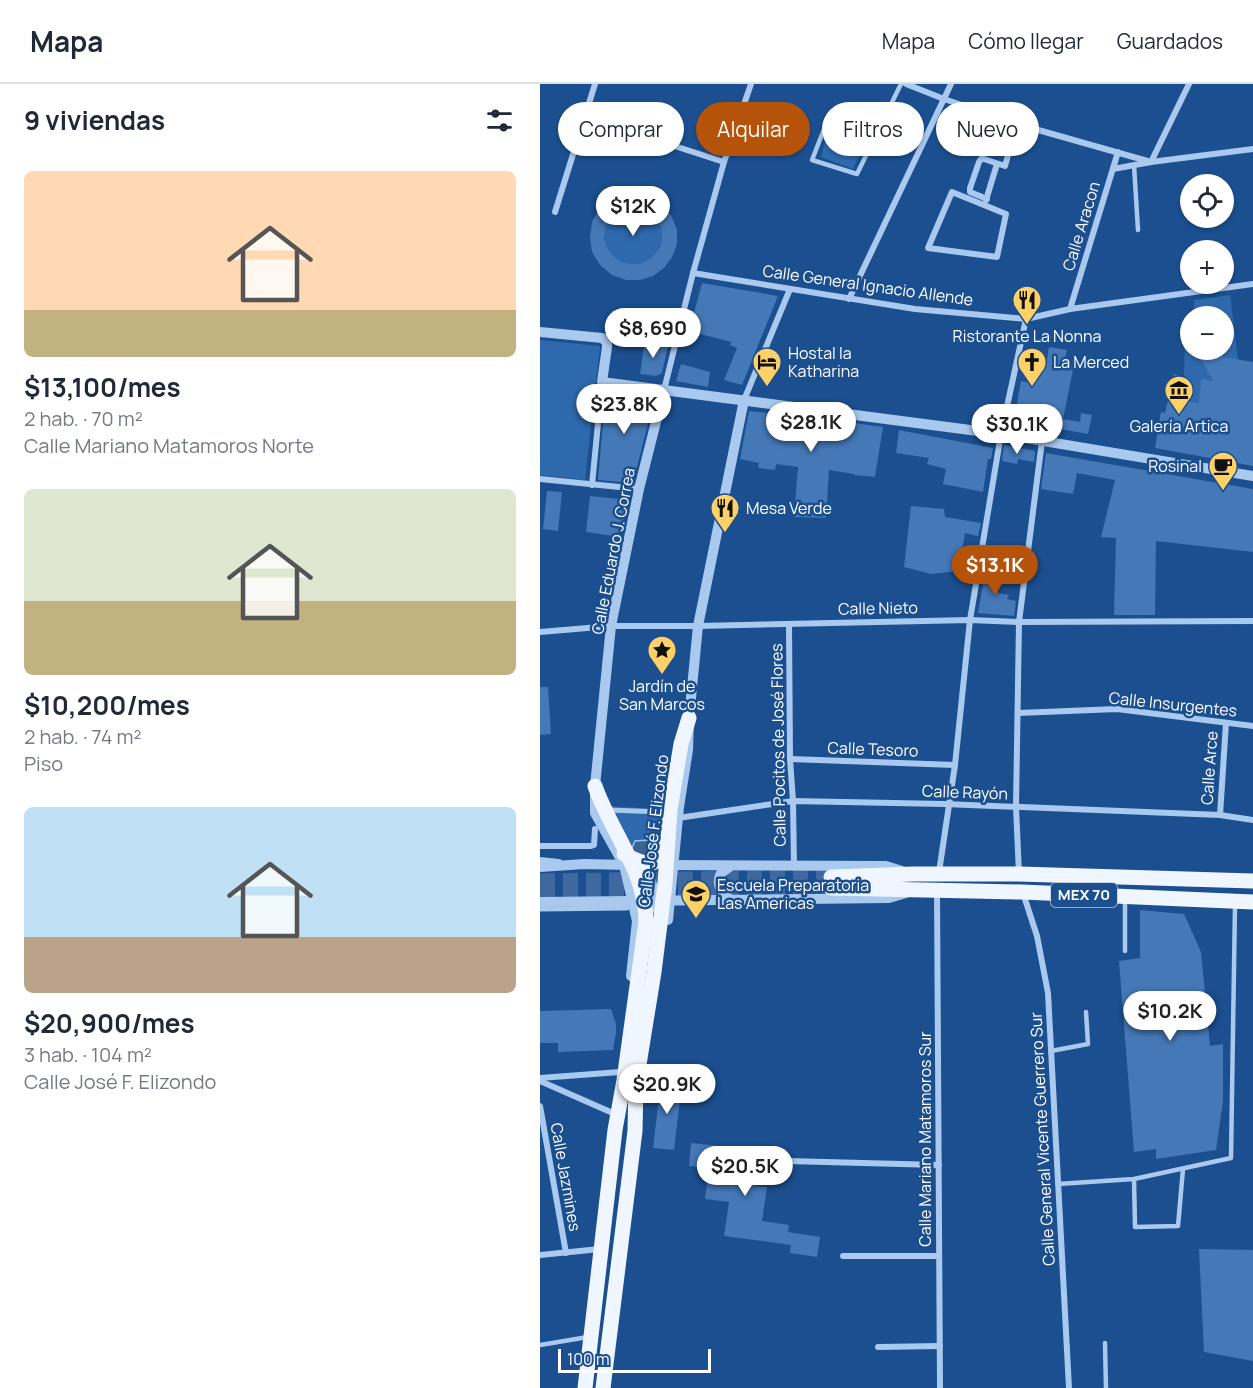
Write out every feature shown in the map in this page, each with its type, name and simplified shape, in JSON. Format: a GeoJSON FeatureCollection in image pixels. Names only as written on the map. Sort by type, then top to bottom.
{"type":"FeatureCollection","features":[{"type":"Feature","properties":{"kind":"main road","name":"Calle José F. Elizondo"},"geometry":{"type":"LineString","coordinates":[[585,1388],[615,1130],[657,950],[665,885],[670,810],[681,744],[689,718]]}},
{"type":"Feature","properties":{"kind":"main road"},"geometry":{"type":"LineString","coordinates":[[613,845],[636,860],[649,863],[659,859],[662,812],[681,744]]}},
{"type":"Feature","properties":{"kind":"main road","name":"Calle José F. Elizondo"},"geometry":{"type":"LineString","coordinates":[[595,786],[631,860],[641,887],[646,910],[646,929],[627,1078],[635,1131],[603,1388]]}},
{"type":"Feature","properties":{"kind":"main road","name":"MEX 70"},"geometry":{"type":"LineString","coordinates":[[1253,881],[939,873],[831,883],[915,890],[1253,902]]}},
{"type":"Feature","properties":{"kind":"street"},"geometry":{"type":"LineString","coordinates":[[590,102],[595,84]]}},
{"type":"Feature","properties":{"kind":"street","name":"Calle Eduardo J. Correa"},"geometry":{"type":"LineString","coordinates":[[627,1078],[637,921],[624,865],[595,813],[595,786],[611,626],[639,489],[693,273],[724,162],[751,84]]}},
{"type":"Feature","properties":{"kind":"street"},"geometry":{"type":"LineString","coordinates":[[903,84],[953,102]]}},
{"type":"Feature","properties":{"kind":"street"},"geometry":{"type":"LineString","coordinates":[[849,299],[951,84]]}},
{"type":"Feature","properties":{"kind":"street"},"geometry":{"type":"LineString","coordinates":[[1151,162],[1189,84]]}},
{"type":"Feature","properties":{"kind":"street"},"geometry":{"type":"LineString","coordinates":[[1039,130],[1151,162]]}},
{"type":"Feature","properties":{"kind":"street"},"geometry":{"type":"LineString","coordinates":[[684,149],[724,162]]}},
{"type":"Feature","properties":{"kind":"street"},"geometry":{"type":"LineString","coordinates":[[1113,169],[1253,149]]}},
{"type":"Feature","properties":{"kind":"street","name":"Calle Aracon"},"geometry":{"type":"LineString","coordinates":[[1070,309],[1118,152]]}},
{"type":"Feature","properties":{"kind":"street"},"geometry":{"type":"LineString","coordinates":[[555,212],[573,156]]}},
{"type":"Feature","properties":{"kind":"street"},"geometry":{"type":"LineString","coordinates":[[986,202],[952,192],[928,248],[997,257],[1006,214],[970,192],[970,188],[981,159],[1005,166],[1008,156]]}},
{"type":"Feature","properties":{"kind":"street"},"geometry":{"type":"LineString","coordinates":[[986,202],[998,164]]}},
{"type":"Feature","properties":{"kind":"street","name":"Calle General Ignacio Allende"},"geometry":{"type":"LineString","coordinates":[[693,273],[915,309],[1026,319],[1070,309],[1253,284]]}},
{"type":"Feature","properties":{"kind":"street","name":"Calle José F. Elizondo"},"geometry":{"type":"LineString","coordinates":[[689,718],[698,626],[744,400],[790,289]]}},
{"type":"Feature","properties":{"kind":"street"},"geometry":{"type":"LineString","coordinates":[[939,873],[955,765],[970,620],[1001,434],[1026,319]]}},
{"type":"Feature","properties":{"kind":"street"},"geometry":{"type":"LineString","coordinates":[[540,332],[602,338],[607,342],[592,485]]}},
{"type":"Feature","properties":{"kind":"street"},"geometry":{"type":"LineString","coordinates":[[602,382],[1001,434],[1253,476]]}},
{"type":"Feature","properties":{"kind":"street"},"geometry":{"type":"LineString","coordinates":[[1019,874],[1016,807],[1019,622],[1042,441]]}},
{"type":"Feature","properties":{"kind":"street"},"geometry":{"type":"LineString","coordinates":[[540,479],[639,489]]}},
{"type":"Feature","properties":{"kind":"street","name":"Calle Nieto"},"geometry":{"type":"LineString","coordinates":[[540,632],[611,626],[970,620],[1019,622],[1253,621]]}},
{"type":"Feature","properties":{"kind":"street","name":"Calle Pocitos de José Flores"},"geometry":{"type":"LineString","coordinates":[[789,624],[794,867]]}},
{"type":"Feature","properties":{"kind":"street","name":"Calle Insurgentes"},"geometry":{"type":"LineString","coordinates":[[1018,713],[1118,709],[1253,726]]}},
{"type":"Feature","properties":{"kind":"street"},"geometry":{"type":"LineString","coordinates":[[635,1131],[671,901],[678,818],[688,750],[689,718]]}},
{"type":"Feature","properties":{"kind":"street","name":"Calle Arce"},"geometry":{"type":"LineString","coordinates":[[1220,815],[1226,723]]}},
{"type":"Feature","properties":{"kind":"street","name":"Calle Tesoro"},"geometry":{"type":"LineString","coordinates":[[790,759],[955,765]]}},
{"type":"Feature","properties":{"kind":"street","name":"Calle Rayón"},"geometry":{"type":"LineString","coordinates":[[678,818],[793,801],[1220,815],[1253,820]]}},
{"type":"Feature","properties":{"kind":"street"},"geometry":{"type":"LineString","coordinates":[[605,808],[662,812]]}},
{"type":"Feature","properties":{"kind":"street"},"geometry":{"type":"LineString","coordinates":[[540,846],[594,845],[595,829]]}},
{"type":"Feature","properties":{"kind":"street"},"geometry":{"type":"LineString","coordinates":[[604,865],[610,860],[613,845]]}},
{"type":"Feature","properties":{"kind":"street"},"geometry":{"type":"LineString","coordinates":[[540,860],[584,864]]}},
{"type":"Feature","properties":{"kind":"street","name":"MEX 70"},"geometry":{"type":"LineString","coordinates":[[540,867],[584,864],[886,866],[913,874]]}},
{"type":"Feature","properties":{"kind":"street"},"geometry":{"type":"LineString","coordinates":[[624,865],[650,879],[655,889],[657,926],[663,951]]}},
{"type":"Feature","properties":{"kind":"street"},"geometry":{"type":"LineString","coordinates":[[540,909],[632,904],[655,874],[674,865]]}},
{"type":"Feature","properties":{"kind":"street"},"geometry":{"type":"LineString","coordinates":[[731,866],[721,873],[718,883],[722,892],[731,900]]}},
{"type":"Feature","properties":{"kind":"street","name":"MEX 70"},"geometry":{"type":"LineString","coordinates":[[540,902],[616,901],[632,904],[655,901],[889,898],[915,890]]}},
{"type":"Feature","properties":{"kind":"street","name":"Calle Mariano Matamoros Sur"},"geometry":{"type":"LineString","coordinates":[[937,890],[940,1388]]}},
{"type":"Feature","properties":{"kind":"street","name":"Calle General Vicente Guerrero Sur"},"geometry":{"type":"LineString","coordinates":[[1022,892],[1037,936],[1048,993],[1069,1388]]}},
{"type":"Feature","properties":{"kind":"street"},"geometry":{"type":"LineString","coordinates":[[540,1080],[627,1078],[615,1114],[615,1130]]}},
{"type":"Feature","properties":{"kind":"street"},"geometry":{"type":"LineString","coordinates":[[540,1080],[615,1114]]}},
{"type":"Feature","properties":{"kind":"street","name":"Calle Jazmines"},"geometry":{"type":"LineString","coordinates":[[540,1106],[566,1252]]}},
{"type":"Feature","properties":{"kind":"street"},"geometry":{"type":"LineString","coordinates":[[787,1161],[939,1165]]}},
{"type":"Feature","properties":{"kind":"street"},"geometry":{"type":"LineString","coordinates":[[540,1255],[600,1249]]}},
{"type":"Feature","properties":{"kind":"street"},"geometry":{"type":"LineString","coordinates":[[843,1256],[939,1256]]}},
{"type":"Feature","properties":{"kind":"street"},"geometry":{"type":"LineString","coordinates":[[878,1347],[940,1346]]}},
{"type":"Feature","properties":{"kind":"lane"},"geometry":{"type":"LineString","coordinates":[[893,102],[903,84]]}},
{"type":"Feature","properties":{"kind":"lane"},"geometry":{"type":"LineString","coordinates":[[830,114],[878,131],[856,174],[812,160],[830,114]]}},
{"type":"Feature","properties":{"kind":"lane"},"geometry":{"type":"LineString","coordinates":[[1133,156],[1138,230]]}},
{"type":"Feature","properties":{"kind":"lane"},"geometry":{"type":"LineString","coordinates":[[1125,897],[1125,951]]}},
{"type":"Feature","properties":{"kind":"lane"},"geometry":{"type":"LineString","coordinates":[[1058,1184],[1134,1179],[1231,1158],[1236,902]]}},
{"type":"Feature","properties":{"kind":"lane"},"geometry":{"type":"LineString","coordinates":[[1051,1051],[1088,1044],[1086,1012]]}},
{"type":"Feature","properties":{"kind":"lane"},"geometry":{"type":"LineString","coordinates":[[1134,1179],[1135,1227],[1178,1226],[1183,1169]]}},
{"type":"Feature","properties":{"kind":"lane"},"geometry":{"type":"LineString","coordinates":[[540,1345],[591,1336]]}},
{"type":"Feature","properties":{"kind":"lane"},"geometry":{"type":"LineString","coordinates":[[1105,1343],[1106,1388]]}},
{"type":"Feature","properties":{"kind":"shaded area"},"geometry":{"type":"Polygon","coordinates":[[[822,153],[822,156],[859,156],[853,169],[821,157],[822,153]]]}},
{"type":"Feature","properties":{"kind":"shaded area"},"geometry":{"type":"Polygon","coordinates":[[[633,207],[649,212],[657,220],[662,236],[657,252],[649,260],[633,265],[617,260],[609,252],[604,236],[609,220],[617,212],[633,207]]]}},
{"type":"Feature","properties":{"kind":"shaded area"},"geometry":{"type":"Polygon","coordinates":[[[1230,295],[1231,306],[1194,306],[1194,300],[1230,295]]]}},
{"type":"Feature","properties":{"kind":"shaded area"},"geometry":{"type":"Polygon","coordinates":[[[1234,328],[1238,360],[1199,403],[1179,399],[1184,377],[1184,360],[1234,360],[1234,328]]]}},
{"type":"Feature","properties":{"kind":"shaded area"},"geometry":{"type":"Polygon","coordinates":[[[540,340],[600,346],[585,480],[540,475],[540,340]]]}},
{"type":"Feature","properties":{"kind":"shaded area"},"geometry":{"type":"Polygon","coordinates":[[[605,806],[660,809],[658,843],[635,858],[605,806]]]}},
{"type":"Feature","properties":{"kind":"shaded area"},"geometry":{"type":"Polygon","coordinates":[[[650,840],[657,848],[652,857],[634,854],[632,848],[635,841],[650,840]]]}},
{"type":"Feature","properties":{"kind":"building"},"geometry":{"type":"Polygon","coordinates":[[[625,194],[640,194],[653,198],[664,206],[672,217],[677,230],[677,244],[664,268],[653,276],[640,280],[626,280],[612,275],[600,265],[592,252],[590,237],[592,222],[599,209],[611,199],[625,194]],[[624,208],[609,220],[605,229],[604,239],[607,248],[621,262],[640,264],[648,260],[660,247],[661,228],[651,213],[643,209],[624,208]]]}},
{"type":"Feature","properties":{"kind":"building"},"geometry":{"type":"Polygon","coordinates":[[[702,283],[778,296],[742,385],[724,380],[737,348],[730,345],[731,342],[689,331],[702,283]]]}},
{"type":"Feature","properties":{"kind":"building"},"geometry":{"type":"Polygon","coordinates":[[[645,340],[668,346],[662,373],[656,376],[640,374],[645,340]]]}},
{"type":"Feature","properties":{"kind":"building"},"geometry":{"type":"Polygon","coordinates":[[[1049,347],[1067,350],[1064,364],[1074,365],[1063,419],[1016,409],[1021,381],[1033,383],[1038,358],[1047,360],[1049,347]]]}},
{"type":"Feature","properties":{"kind":"building"},"geometry":{"type":"Polygon","coordinates":[[[1234,359],[1253,362],[1253,466],[1155,448],[1161,412],[1165,413],[1174,374],[1184,377],[1179,399],[1199,403],[1201,379],[1213,381],[1201,360],[1234,359]]]}},
{"type":"Feature","properties":{"kind":"building"},"geometry":{"type":"Polygon","coordinates":[[[681,364],[710,372],[708,387],[676,381],[681,364]]]}},
{"type":"Feature","properties":{"kind":"building"},"geometry":{"type":"Polygon","coordinates":[[[608,390],[655,396],[633,483],[598,480],[608,390]]]}},
{"type":"Feature","properties":{"kind":"building"},"geometry":{"type":"Polygon","coordinates":[[[749,411],[883,427],[875,477],[829,470],[826,518],[794,517],[798,467],[776,464],[775,470],[758,468],[759,463],[740,459],[749,411]]]}},
{"type":"Feature","properties":{"kind":"building"},"geometry":{"type":"Polygon","coordinates":[[[1081,413],[1092,415],[1088,434],[1060,429],[1063,419],[1080,422],[1081,413]]]}},
{"type":"Feature","properties":{"kind":"building"},"geometry":{"type":"Polygon","coordinates":[[[899,430],[993,448],[991,459],[988,459],[983,492],[943,484],[946,469],[927,464],[929,458],[896,453],[899,430]]]}},
{"type":"Feature","properties":{"kind":"building"},"geometry":{"type":"Polygon","coordinates":[[[1004,445],[1035,451],[1034,462],[1018,459],[1017,464],[1002,461],[1004,445]]]}},
{"type":"Feature","properties":{"kind":"building"},"geometry":{"type":"Polygon","coordinates":[[[1046,453],[1253,489],[1253,552],[1156,541],[1155,615],[1114,615],[1116,538],[1101,537],[1115,480],[1077,473],[1073,494],[1041,489],[1046,453]]]}},
{"type":"Feature","properties":{"kind":"building"},"geometry":{"type":"Polygon","coordinates":[[[547,491],[562,492],[558,531],[543,529],[547,491]]]}},
{"type":"Feature","properties":{"kind":"building"},"geometry":{"type":"Polygon","coordinates":[[[590,496],[629,500],[620,537],[586,532],[590,496]]]}},
{"type":"Feature","properties":{"kind":"building"},"geometry":{"type":"Polygon","coordinates":[[[911,506],[944,509],[945,517],[981,523],[978,536],[965,533],[959,571],[931,574],[904,567],[911,506]]]}},
{"type":"Feature","properties":{"kind":"building"},"geometry":{"type":"Polygon","coordinates":[[[986,567],[1001,569],[998,593],[1009,595],[1007,599],[1016,601],[1014,616],[978,613],[986,567]]]}},
{"type":"Feature","properties":{"kind":"building"},"geometry":{"type":"Polygon","coordinates":[[[540,687],[548,687],[551,734],[540,735],[540,687]]]}},
{"type":"Feature","properties":{"kind":"building"},"geometry":{"type":"Polygon","coordinates":[[[1140,910],[1184,914],[1201,952],[1210,1046],[1223,1044],[1223,1102],[1216,1150],[1156,1159],[1156,1149],[1134,1152],[1119,961],[1140,958],[1140,910]]]}},
{"type":"Feature","properties":{"kind":"building"},"geometry":{"type":"Polygon","coordinates":[[[611,1009],[616,1024],[613,1050],[558,1052],[558,1043],[540,1043],[540,1011],[611,1009]]]}},
{"type":"Feature","properties":{"kind":"building"},"geometry":{"type":"Polygon","coordinates":[[[661,1080],[682,1083],[674,1150],[653,1148],[661,1080]]]}},
{"type":"Feature","properties":{"kind":"building"},"geometry":{"type":"Polygon","coordinates":[[[691,1143],[758,1150],[754,1186],[767,1187],[762,1221],[789,1225],[788,1232],[820,1237],[817,1257],[790,1253],[791,1245],[724,1236],[729,1202],[705,1199],[709,1168],[689,1166],[691,1143]]]}},
{"type":"Feature","properties":{"kind":"building"},"geometry":{"type":"Polygon","coordinates":[[[1199,1249],[1253,1250],[1253,1361],[1204,1352],[1199,1249]]]}},
{"type":"Feature","properties":{"kind":"tunnel"},"geometry":{"type":"LineString","coordinates":[[540,881],[831,877]]}},
{"type":"Feature","properties":{"kind":"tunnel"},"geometry":{"type":"LineString","coordinates":[[540,893],[831,888]]}},
{"type":"Feature","properties":{"kind":"place","name":"Ristorante La Nonna"},"geometry":{"type":"Point","coordinates":[1027,326]}},
{"type":"Feature","properties":{"kind":"place","name":"Hostal la Katharina"},"geometry":{"type":"Point","coordinates":[767,388]}},
{"type":"Feature","properties":{"kind":"place","name":"La Merced"},"geometry":{"type":"Point","coordinates":[1032,388]}},
{"type":"Feature","properties":{"kind":"place","name":"Galería Artica"},"geometry":{"type":"Point","coordinates":[1179,416]}},
{"type":"Feature","properties":{"kind":"place","name":"Rosinal"},"geometry":{"type":"Point","coordinates":[1223,492]}},
{"type":"Feature","properties":{"kind":"place","name":"Mesa Verde"},"geometry":{"type":"Point","coordinates":[725,534]}},
{"type":"Feature","properties":{"kind":"place","name":"Jardín de San Marcos"},"geometry":{"type":"Point","coordinates":[662,676]}},
{"type":"Feature","properties":{"kind":"place","name":"Escuela Preparatoria Las Americas"},"geometry":{"type":"Point","coordinates":[696,920]}}]}
